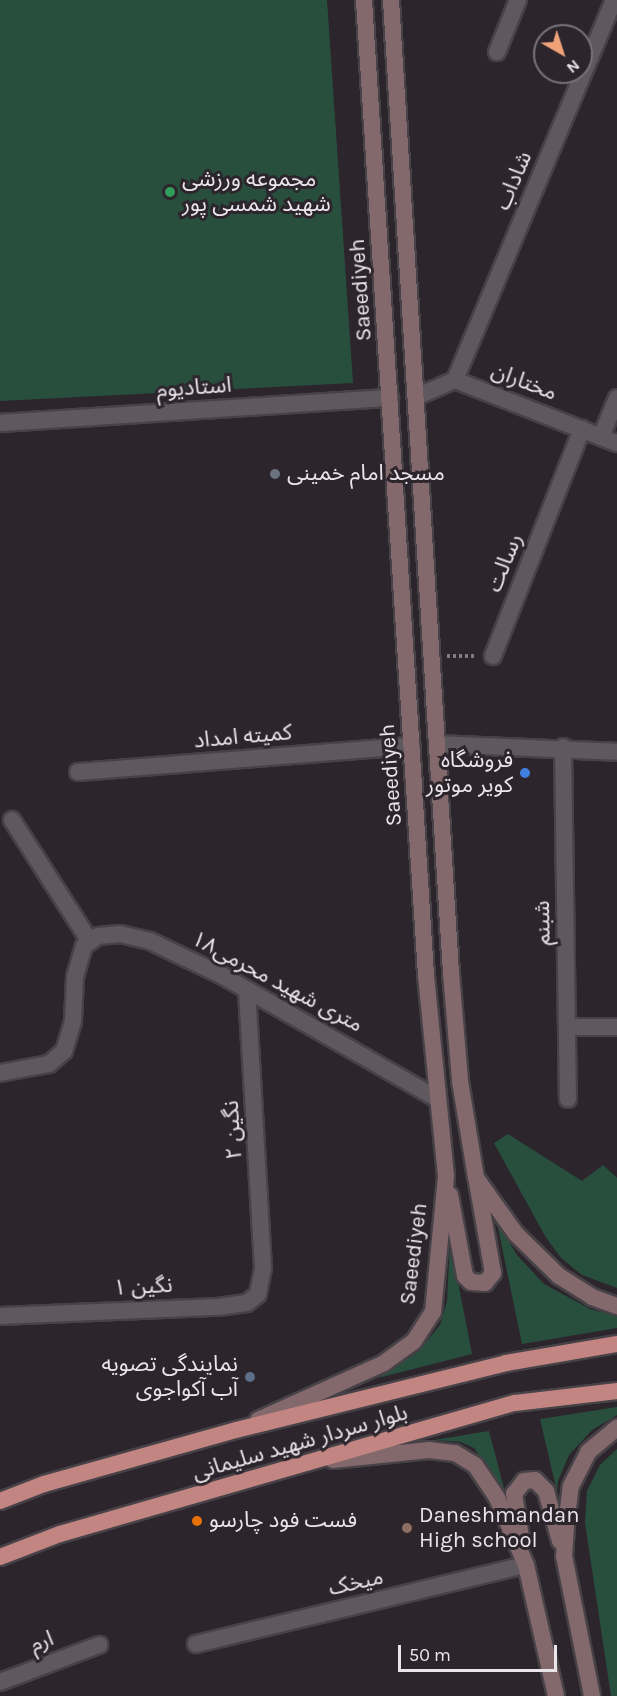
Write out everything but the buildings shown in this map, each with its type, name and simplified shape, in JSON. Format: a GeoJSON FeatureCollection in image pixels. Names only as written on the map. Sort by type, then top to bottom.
{"type":"FeatureCollection","features":[{"type":"Feature","properties":{"kind":"highway","name":"بلوار سردار شهید سلیمانی"},"geometry":{"type":"LineString","coordinates":[[0,1501],[44,1484],[236,1430],[506,1363],[617,1344]]}},
{"type":"Feature","properties":{"kind":"highway","name":"بلوار سردار شهید سلیمانی"},"geometry":{"type":"LineString","coordinates":[[0,1557],[60,1534],[323,1461],[515,1403],[617,1391]]}},
{"type":"Feature","properties":{"kind":"main road","name":"Saeediyeh"},"geometry":{"type":"LineString","coordinates":[[236,1430],[384,1363],[414,1341],[433,1312],[446,1176],[436,1098],[364,0]]}},
{"type":"Feature","properties":{"kind":"main road"},"geometry":{"type":"LineString","coordinates":[[391,0],[460,1081],[493,1273],[480,1284],[465,1276],[446,1176]]}},
{"type":"Feature","properties":{"kind":"main road"},"geometry":{"type":"LineString","coordinates":[[477,1178],[516,1234],[559,1276],[592,1297],[617,1306]]}},
{"type":"Feature","properties":{"kind":"main road"},"geometry":{"type":"LineString","coordinates":[[564,1556],[571,1486],[588,1452],[617,1428]]}},
{"type":"Feature","properties":{"kind":"main road"},"geometry":{"type":"LineString","coordinates":[[323,1461],[429,1450],[455,1454],[475,1466],[497,1498],[526,1565]]}},
{"type":"Feature","properties":{"kind":"main road"},"geometry":{"type":"LineString","coordinates":[[556,1696],[526,1565],[514,1494],[520,1485],[529,1480],[540,1482],[546,1491],[564,1556],[592,1696]]}},
{"type":"Feature","properties":{"kind":"street"},"geometry":{"type":"LineString","coordinates":[[497,52],[518,0]]}},
{"type":"Feature","properties":{"kind":"street","name":"شاداب"},"geometry":{"type":"LineString","coordinates":[[455,380],[614,0]]}},
{"type":"Feature","properties":{"kind":"street","name":"مختاران"},"geometry":{"type":"LineString","coordinates":[[416,397],[455,380],[609,440]]}},
{"type":"Feature","properties":{"kind":"street","name":"استادیوم"},"geometry":{"type":"LineString","coordinates":[[0,423],[390,398]]}},
{"type":"Feature","properties":{"kind":"street"},"geometry":{"type":"LineString","coordinates":[[609,440],[617,398]]}},
{"type":"Feature","properties":{"kind":"street","name":"رسالت"},"geometry":{"type":"LineString","coordinates":[[493,656],[582,429]]}},
{"type":"Feature","properties":{"kind":"street"},"geometry":{"type":"LineString","coordinates":[[437,744],[563,747],[617,752]]}},
{"type":"Feature","properties":{"kind":"street","name":"کمیته امداد"},"geometry":{"type":"LineString","coordinates":[[78,772],[412,746]]}},
{"type":"Feature","properties":{"kind":"street","name":"شبنم"},"geometry":{"type":"LineString","coordinates":[[563,747],[568,1099]]}},
{"type":"Feature","properties":{"kind":"street"},"geometry":{"type":"LineString","coordinates":[[0,1073],[49,1064],[64,1051],[73,1022],[78,963],[89,940],[12,819]]}},
{"type":"Feature","properties":{"kind":"street","name":"۱۸متری شهید محرمی"},"geometry":{"type":"LineString","coordinates":[[89,940],[111,934],[150,941],[248,990],[436,1098]]}},
{"type":"Feature","properties":{"kind":"street","name":"نگین ۲"},"geometry":{"type":"LineString","coordinates":[[248,990],[263,1268]]}},
{"type":"Feature","properties":{"kind":"street"},"geometry":{"type":"LineString","coordinates":[[567,1028],[617,1027]]}},
{"type":"Feature","properties":{"kind":"street","name":"نگین ۱"},"geometry":{"type":"LineString","coordinates":[[0,1316],[244,1304],[259,1291],[263,1268]]}},
{"type":"Feature","properties":{"kind":"street","name":"میخک"},"geometry":{"type":"LineString","coordinates":[[196,1644],[526,1565]]}},
{"type":"Feature","properties":{"kind":"street","name":"ارم"},"geometry":{"type":"LineString","coordinates":[[0,1682],[99,1646]]}},
{"type":"Feature","properties":{"kind":"path"},"geometry":{"type":"LineString","coordinates":[[432,656],[493,656]]}},
{"type":"Feature","properties":{"kind":"green space","name":"مجموعه ورزشی شهید شمسی پور"},"geometry":{"type":"Polygon","coordinates":[[[0,0],[327,0],[353,383],[0,401],[0,0]]]}},
{"type":"Feature","properties":{"kind":"green space"},"geometry":{"type":"Polygon","coordinates":[[[508,1134],[582,1181],[603,1165],[617,1178],[617,1288],[582,1275],[561,1258],[545,1236],[494,1143],[508,1134]]]}},
{"type":"Feature","properties":{"kind":"green space"},"geometry":{"type":"Polygon","coordinates":[[[497,1223],[517,1255],[544,1284],[590,1309],[617,1316],[617,1328],[522,1344],[497,1223]]]}},
{"type":"Feature","properties":{"kind":"green space"},"geometry":{"type":"Polygon","coordinates":[[[450,1241],[472,1354],[378,1378],[418,1352],[440,1325],[447,1301],[450,1241]]]}},
{"type":"Feature","properties":{"kind":"green space"},"geometry":{"type":"Polygon","coordinates":[[[617,1407],[617,1415],[592,1430],[569,1455],[558,1481],[557,1492],[540,1419],[617,1407]]]}},
{"type":"Feature","properties":{"kind":"green space"},"geometry":{"type":"Polygon","coordinates":[[[489,1431],[506,1496],[474,1448],[461,1442],[434,1440],[489,1431]]]}},
{"type":"Feature","properties":{"kind":"green space"},"geometry":{"type":"Polygon","coordinates":[[[617,1449],[617,1696],[611,1696],[585,1523],[587,1491],[600,1465],[617,1449]]]}},
{"type":"Feature","properties":{"kind":"place","name":"مجموعه ورزشی شهید شمسی پور"},"geometry":{"type":"Point","coordinates":[170,192]}},
{"type":"Feature","properties":{"kind":"place","name":"مسجد امام خمینی"},"geometry":{"type":"Point","coordinates":[275,474]}},
{"type":"Feature","properties":{"kind":"place","name":"فروشگاه کویر موتور"},"geometry":{"type":"Point","coordinates":[525,773]}},
{"type":"Feature","properties":{"kind":"place","name":"نمایندگی تصویه آب آکواجوی"},"geometry":{"type":"Point","coordinates":[250,1377]}},
{"type":"Feature","properties":{"kind":"place","name":"فست فود چارسو"},"geometry":{"type":"Point","coordinates":[197,1521]}},
{"type":"Feature","properties":{"kind":"place","name":"Daneshmandan High school"},"geometry":{"type":"Point","coordinates":[407,1528]}}]}
